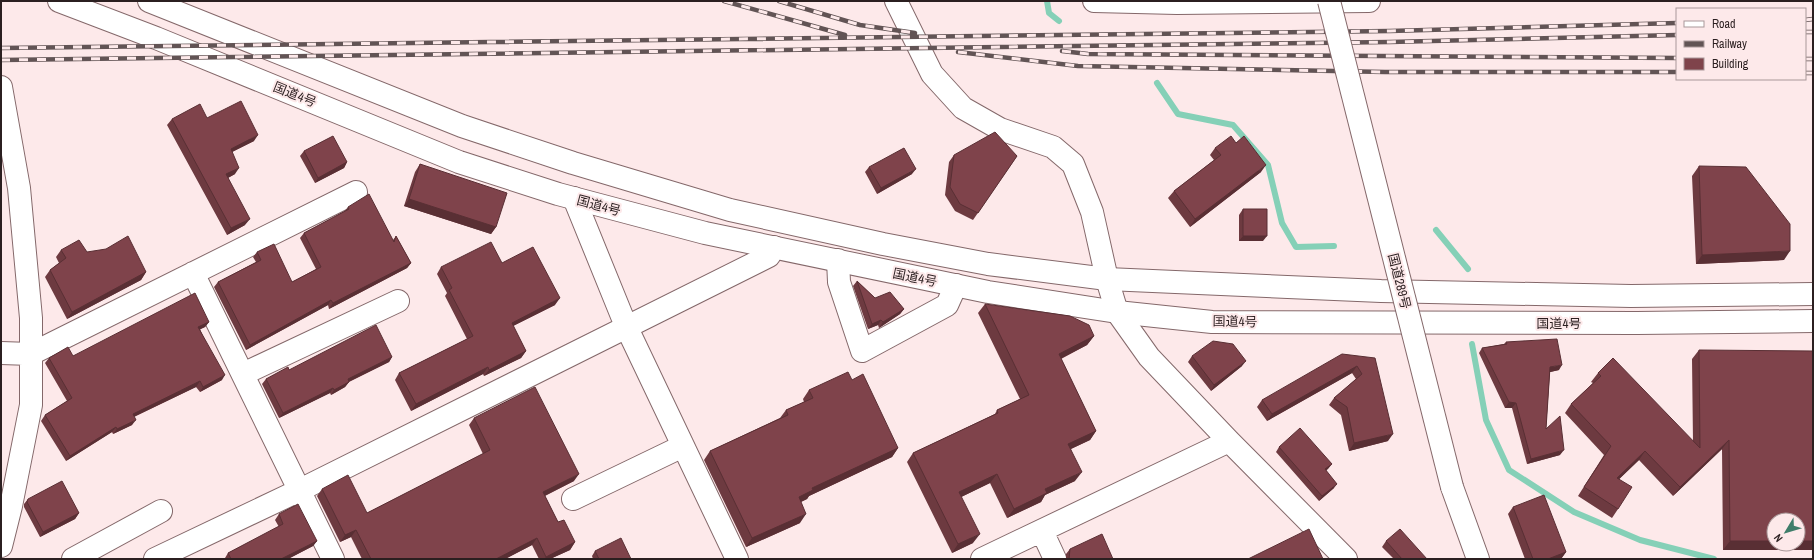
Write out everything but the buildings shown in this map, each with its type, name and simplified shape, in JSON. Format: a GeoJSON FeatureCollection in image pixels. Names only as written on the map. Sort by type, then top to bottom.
{"type":"FeatureCollection","features":[{"type":"Feature","properties":{"kind":"main road","name":"国道4号"},"geometry":{"type":"LineString","coordinates":[[59,1],[156,38],[459,162],[574,198],[705,232],[988,292],[1117,312],[1212,322],[1637,323],[1813,321]]}},
{"type":"Feature","properties":{"kind":"main road","name":"国道4号"},"geometry":{"type":"LineString","coordinates":[[149,1],[462,126],[573,163],[730,210],[883,244],[988,264],[1107,279],[1381,291],[1631,296],[1813,294]]}},
{"type":"Feature","properties":{"kind":"main road"},"geometry":{"type":"LineString","coordinates":[[896,1],[932,74],[963,108],[1000,129],[1053,147],[1072,164],[1082,184],[1092,212],[1107,279],[1117,312],[1149,357],[1229,441],[1346,559]]}},
{"type":"Feature","properties":{"kind":"main road"},"geometry":{"type":"LineString","coordinates":[[1094,1],[1369,1]]}},
{"type":"Feature","properties":{"kind":"main road","name":"国道289号"},"geometry":{"type":"LineString","coordinates":[[1329,1],[1452,487],[1478,559]]}},
{"type":"Feature","properties":{"kind":"main road"},"geometry":{"type":"LineString","coordinates":[[1,87],[19,188],[31,318],[31,405],[11,506],[1,546]]}},
{"type":"Feature","properties":{"kind":"main road"},"geometry":{"type":"LineString","coordinates":[[1,353],[31,354],[356,192]]}},
{"type":"Feature","properties":{"kind":"main road"},"geometry":{"type":"LineString","coordinates":[[574,198],[626,326],[737,559]]}},
{"type":"Feature","properties":{"kind":"main road"},"geometry":{"type":"LineString","coordinates":[[155,559],[300,490],[626,326],[769,256],[774,247]]}},
{"type":"Feature","properties":{"kind":"main road"},"geometry":{"type":"LineString","coordinates":[[838,260],[839,282],[862,351],[947,305],[956,285]]}},
{"type":"Feature","properties":{"kind":"main road"},"geometry":{"type":"LineString","coordinates":[[193,273],[300,490],[328,557]]}},
{"type":"Feature","properties":{"kind":"main road"},"geometry":{"type":"LineString","coordinates":[[243,374],[398,301]]}},
{"type":"Feature","properties":{"kind":"main road"},"geometry":{"type":"LineString","coordinates":[[982,559],[1229,441]]}},
{"type":"Feature","properties":{"kind":"main road"},"geometry":{"type":"LineString","coordinates":[[574,499],[683,446]]}},
{"type":"Feature","properties":{"kind":"main road"},"geometry":{"type":"LineString","coordinates":[[73,559],[161,511]]}},
{"type":"Feature","properties":{"kind":"main road"},"geometry":{"type":"LineString","coordinates":[[1042,531],[1055,559]]}},
{"type":"Feature","properties":{"kind":"waterway"},"geometry":{"type":"LineString","coordinates":[[1047,1],[1049,13],[1059,21]]}},
{"type":"Feature","properties":{"kind":"waterway"},"geometry":{"type":"LineString","coordinates":[[1157,83],[1178,114],[1233,125],[1268,165],[1282,223],[1296,247],[1334,246]]}},
{"type":"Feature","properties":{"kind":"waterway"},"geometry":{"type":"LineString","coordinates":[[1436,230],[1468,269]]}},
{"type":"Feature","properties":{"kind":"waterway"},"geometry":{"type":"LineString","coordinates":[[1472,344],[1486,420],[1509,470],[1574,512],[1640,540],[1714,559]]}},
{"type":"Feature","properties":{"kind":"railway"},"geometry":{"type":"LineString","coordinates":[[724,1],[845,35]]}},
{"type":"Feature","properties":{"kind":"railway"},"geometry":{"type":"LineString","coordinates":[[779,1],[860,25],[915,33]]}},
{"type":"Feature","properties":{"kind":"railway"},"geometry":{"type":"LineString","coordinates":[[1806,20],[1813,19]]}},
{"type":"Feature","properties":{"kind":"railway"},"geometry":{"type":"LineString","coordinates":[[1,48],[1390,31],[1676,23]]}},
{"type":"Feature","properties":{"kind":"railway"},"geometry":{"type":"LineString","coordinates":[[1806,32],[1813,32]]}},
{"type":"Feature","properties":{"kind":"railway"},"geometry":{"type":"LineString","coordinates":[[1,60],[1390,42],[1676,35]]}},
{"type":"Feature","properties":{"kind":"railway"},"geometry":{"type":"LineString","coordinates":[[1062,51],[1088,54],[1676,58]]}},
{"type":"Feature","properties":{"kind":"railway"},"geometry":{"type":"LineString","coordinates":[[958,52],[1078,66],[1385,72],[1676,72]]}},
{"type":"Feature","properties":{"kind":"railway"},"geometry":{"type":"LineString","coordinates":[[1806,59],[1813,59]]}},
{"type":"Feature","properties":{"kind":"railway"},"geometry":{"type":"LineString","coordinates":[[1806,73],[1813,73]]}}]}
